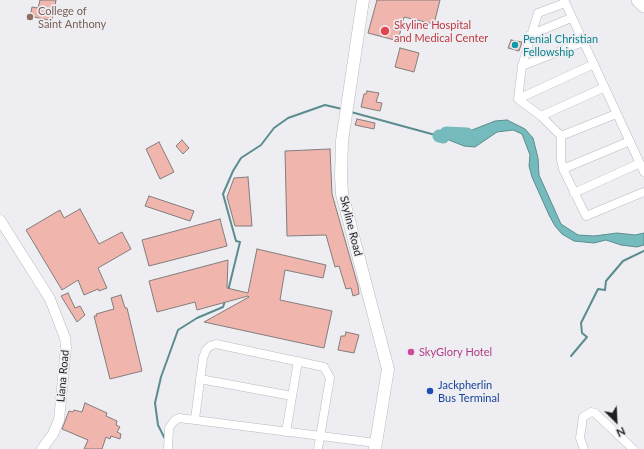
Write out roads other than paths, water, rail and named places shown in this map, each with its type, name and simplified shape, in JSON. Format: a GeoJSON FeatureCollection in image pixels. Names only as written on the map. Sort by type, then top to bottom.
{"type":"FeatureCollection","features":[{"type":"Feature","properties":{"kind":"main road","name":"Skyline Road"},"geometry":{"type":"LineString","coordinates":[[363,0],[342,141],[342,194],[388,369],[375,446]]}},
{"type":"Feature","properties":{"kind":"street"},"geometry":{"type":"LineString","coordinates":[[518,98],[522,66],[538,13],[564,2],[594,64],[603,88],[644,172]]}},
{"type":"Feature","properties":{"kind":"street"},"geometry":{"type":"LineString","coordinates":[[530,36],[571,18]]}},
{"type":"Feature","properties":{"kind":"street"},"geometry":{"type":"LineString","coordinates":[[522,66],[583,42]]}},
{"type":"Feature","properties":{"kind":"street"},"geometry":{"type":"LineString","coordinates":[[518,98],[594,64]]}},
{"type":"Feature","properties":{"kind":"street"},"geometry":{"type":"LineString","coordinates":[[541,116],[603,88]]}},
{"type":"Feature","properties":{"kind":"street"},"geometry":{"type":"LineString","coordinates":[[518,98],[541,116],[561,136],[561,160],[563,169],[586,216],[644,192]]}},
{"type":"Feature","properties":{"kind":"street"},"geometry":{"type":"LineString","coordinates":[[561,136],[616,114]]}},
{"type":"Feature","properties":{"kind":"street"},"geometry":{"type":"LineString","coordinates":[[563,169],[630,141]]}},
{"type":"Feature","properties":{"kind":"street"},"geometry":{"type":"LineString","coordinates":[[574,193],[640,163]]}},
{"type":"Feature","properties":{"kind":"street","name":"Liana Road"},"geometry":{"type":"LineString","coordinates":[[0,220],[50,299],[65,338],[66,347],[59,420],[53,434],[42,449]]}},
{"type":"Feature","properties":{"kind":"street"},"geometry":{"type":"LineString","coordinates":[[195,419],[200,379],[206,350],[210,346],[216,344],[324,367],[330,378],[318,449]]}},
{"type":"Feature","properties":{"kind":"street"},"geometry":{"type":"LineString","coordinates":[[286,432],[298,361]]}},
{"type":"Feature","properties":{"kind":"street"},"geometry":{"type":"LineString","coordinates":[[200,379],[292,396]]}},
{"type":"Feature","properties":{"kind":"street"},"geometry":{"type":"LineString","coordinates":[[584,449],[580,438],[583,417],[592,412],[595,413],[633,449]]}},
{"type":"Feature","properties":{"kind":"street"},"geometry":{"type":"LineString","coordinates":[[168,449],[170,428],[174,421],[179,418],[319,436],[375,446]]}},
{"type":"Feature","properties":{"kind":"water"},"geometry":{"type":"Polygon","coordinates":[[[507,120],[525,129],[533,138],[538,158],[539,175],[561,224],[578,235],[594,236],[617,233],[635,235],[644,233],[644,245],[637,247],[621,245],[606,240],[594,243],[574,241],[562,234],[555,226],[549,215],[532,177],[529,166],[530,155],[522,134],[513,130],[497,132],[475,147],[464,146],[439,136],[456,131],[472,130],[495,121],[507,120]]]}},
{"type":"Feature","properties":{"kind":"waterway"},"geometry":{"type":"LineString","coordinates":[[228,291],[240,242],[236,241],[223,194],[233,171],[241,158],[261,145],[274,128],[288,118],[325,105],[342,109]]}},
{"type":"Feature","properties":{"kind":"waterway"},"geometry":{"type":"LineString","coordinates":[[351,112],[439,136]]}},
{"type":"Feature","properties":{"kind":"waterway"},"geometry":{"type":"LineString","coordinates":[[439,136],[443,137],[446,133],[467,134]]}},
{"type":"Feature","properties":{"kind":"waterway"},"geometry":{"type":"LineString","coordinates":[[571,356],[587,337],[582,333],[581,323],[598,289],[605,290],[606,281],[623,261],[644,251]]}},
{"type":"Feature","properties":{"kind":"waterway"},"geometry":{"type":"LineString","coordinates":[[165,439],[158,425],[155,403],[161,377],[178,330],[197,318],[223,307],[225,301]]}},
{"type":"Feature","properties":{"kind":"place","name":"College of Saint Anthony"},"geometry":{"type":"Point","coordinates":[30,17]}},
{"type":"Feature","properties":{"kind":"place","name":"Skyline Hospital and Medical Center"},"geometry":{"type":"Point","coordinates":[385,31]}},
{"type":"Feature","properties":{"kind":"place","name":"Penial Christian Fellowship"},"geometry":{"type":"Point","coordinates":[515,45]}},
{"type":"Feature","properties":{"kind":"place","name":"SkyGlory Hotel"},"geometry":{"type":"Point","coordinates":[411,352]}},
{"type":"Feature","properties":{"kind":"place","name":"Jackpherlin Bus Terminal"},"geometry":{"type":"Point","coordinates":[430,391]}}]}
